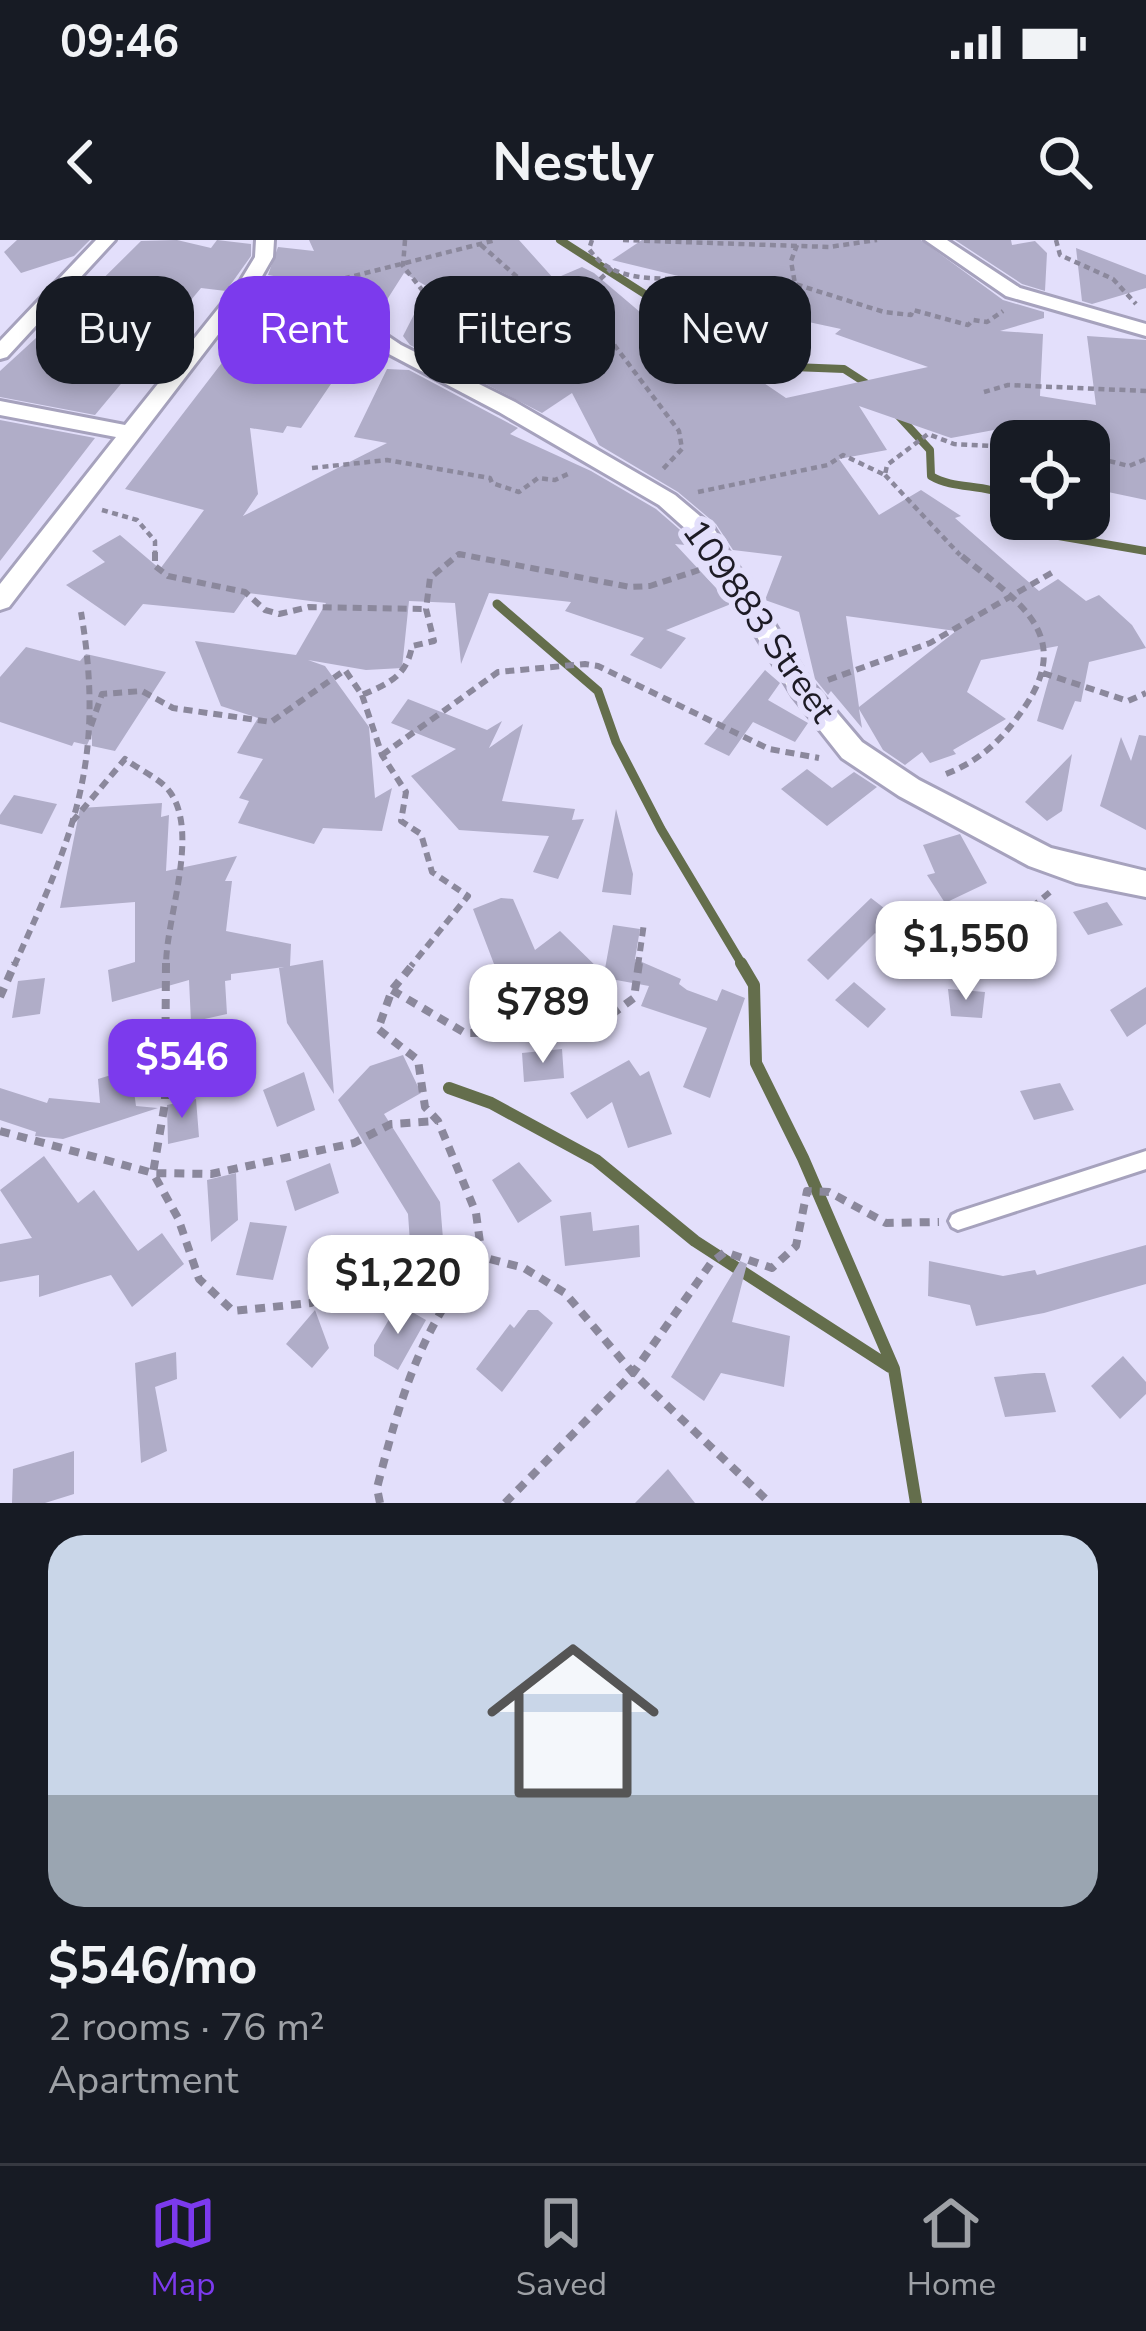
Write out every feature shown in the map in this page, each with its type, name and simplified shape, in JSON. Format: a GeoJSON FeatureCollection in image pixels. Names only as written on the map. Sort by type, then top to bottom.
{"type":"FeatureCollection","features":[{"type":"Feature","properties":{"kind":"street"},"geometry":{"type":"LineString","coordinates":[[0,353],[106,240]]}},
{"type":"Feature","properties":{"kind":"street"},"geometry":{"type":"LineString","coordinates":[[253,276],[268,248],[265,240]]}},
{"type":"Feature","properties":{"kind":"street"},"geometry":{"type":"LineString","coordinates":[[934,240],[1013,292],[1146,330]]}},
{"type":"Feature","properties":{"kind":"street"},"geometry":{"type":"LineString","coordinates":[[0,601],[218,321]]}},
{"type":"Feature","properties":{"kind":"street","name":"109883 Street"},"geometry":{"type":"LineString","coordinates":[[459,384],[688,515],[726,563],[802,689],[852,750],[1007,842],[1076,870],[1146,884]]}},
{"type":"Feature","properties":{"kind":"street"},"geometry":{"type":"LineString","coordinates":[[0,408],[130,433]]}},
{"type":"Feature","properties":{"kind":"lane"},"geometry":{"type":"LineString","coordinates":[[958,1221],[1146,1160]]}},
{"type":"Feature","properties":{"kind":"path"},"geometry":{"type":"LineString","coordinates":[[405,240],[403,266],[414,280]]}},
{"type":"Feature","properties":{"kind":"path"},"geometry":{"type":"LineString","coordinates":[[357,276],[496,240]]}},
{"type":"Feature","properties":{"kind":"path"},"geometry":{"type":"LineString","coordinates":[[592,240],[589,249],[595,261],[639,278]]}},
{"type":"Feature","properties":{"kind":"path"},"geometry":{"type":"LineString","coordinates":[[623,240],[705,247],[750,241],[840,250],[877,240]]}},
{"type":"Feature","properties":{"kind":"path"},"geometry":{"type":"LineString","coordinates":[[1056,240],[1060,255],[1131,292],[1146,330]]}},
{"type":"Feature","properties":{"kind":"path"},"geometry":{"type":"LineString","coordinates":[[481,245],[516,276]]}},
{"type":"Feature","properties":{"kind":"path"},"geometry":{"type":"LineString","coordinates":[[797,245],[791,261],[795,284],[884,313],[911,315],[914,310],[925,310],[968,326],[973,320],[987,322],[1001,316],[1013,292]]}},
{"type":"Feature","properties":{"kind":"path"},"geometry":{"type":"LineString","coordinates":[[605,276],[612,268]]}},
{"type":"Feature","properties":{"kind":"path"},"geometry":{"type":"LineString","coordinates":[[615,346],[679,431],[682,449],[669,466],[638,483]]}},
{"type":"Feature","properties":{"kind":"path"},"geometry":{"type":"LineString","coordinates":[[984,392],[1008,385],[1146,391]]}},
{"type":"Feature","properties":{"kind":"path"},"geometry":{"type":"LineString","coordinates":[[885,475],[887,465],[928,434],[954,444],[990,446]]}},
{"type":"Feature","properties":{"kind":"path"},"geometry":{"type":"LineString","coordinates":[[667,500],[828,465],[843,455],[885,475],[938,536],[1040,629],[1047,652],[1043,673],[1028,702],[984,759],[909,788]]}},
{"type":"Feature","properties":{"kind":"path"},"geometry":{"type":"LineString","coordinates":[[312,468],[387,460],[490,478],[492,483],[519,491],[538,478],[554,480],[594,459]]}},
{"type":"Feature","properties":{"kind":"path"},"geometry":{"type":"LineString","coordinates":[[1110,461],[1129,466],[1146,459]]}},
{"type":"Feature","properties":{"kind":"path"},"geometry":{"type":"LineString","coordinates":[[70,508],[113,511],[137,520],[155,541],[155,566],[168,576],[245,592],[265,610],[279,614],[309,607],[426,609]]}},
{"type":"Feature","properties":{"kind":"path"},"geometry":{"type":"LineString","coordinates":[[362,695],[399,679],[410,666],[412,646],[434,641],[426,609],[430,578],[459,554],[630,587],[650,586],[726,563]]}},
{"type":"Feature","properties":{"kind":"path"},"geometry":{"type":"LineString","coordinates":[[802,689],[930,643],[1053,572]]}},
{"type":"Feature","properties":{"kind":"path"},"geometry":{"type":"LineString","coordinates":[[0,998],[82,799],[91,726],[82,612]]}},
{"type":"Feature","properties":{"kind":"path"},"geometry":{"type":"LineString","coordinates":[[382,754],[498,672],[585,664],[634,682],[769,749],[818,758],[852,750]]}},
{"type":"Feature","properties":{"kind":"path"},"geometry":{"type":"LineString","coordinates":[[91,726],[102,694],[142,691],[173,708],[272,722],[345,670],[362,695],[382,754],[406,792],[401,821],[421,834],[432,872],[468,896],[392,990],[378,1029],[418,1060],[425,1108],[438,1121],[476,1214],[482,1257]]}},
{"type":"Feature","properties":{"kind":"path"},"geometry":{"type":"LineString","coordinates":[[1043,673],[1128,700],[1146,693]]}},
{"type":"Feature","properties":{"kind":"path"},"geometry":{"type":"LineString","coordinates":[[72,822],[125,758],[170,792],[185,833],[166,937],[165,1103],[153,1173],[178,1218],[199,1279],[233,1311],[311,1304],[373,1262],[422,1273],[482,1257],[524,1268],[565,1292],[633,1373],[770,1503]]}},
{"type":"Feature","properties":{"kind":"path"},"geometry":{"type":"LineString","coordinates":[[928,975],[986,946],[1076,870]]}},
{"type":"Feature","properties":{"kind":"path"},"geometry":{"type":"LineString","coordinates":[[392,990],[466,1033],[545,1032],[600,1023],[634,998],[644,923]]}},
{"type":"Feature","properties":{"kind":"path"},"geometry":{"type":"LineString","coordinates":[[0,1131],[153,1173],[211,1174],[354,1143],[392,1124],[438,1121]]}},
{"type":"Feature","properties":{"kind":"path"},"geometry":{"type":"LineString","coordinates":[[505,1503],[633,1373],[711,1263],[725,1252],[772,1268],[796,1246],[807,1191],[829,1192],[886,1223],[958,1221]]}},
{"type":"Feature","properties":{"kind":"path"},"geometry":{"type":"LineString","coordinates":[[380,1503],[376,1488],[404,1386],[455,1281],[482,1257]]}},
{"type":"Feature","properties":{"kind":"building"},"geometry":{"type":"Polygon","coordinates":[[[17,240],[90,240],[74,256],[21,273],[4,252],[17,240]]]}},
{"type":"Feature","properties":{"kind":"building"},"geometry":{"type":"Polygon","coordinates":[[[177,240],[211,248],[217,240],[251,244],[251,256],[237,276],[218,276],[218,290],[201,288],[194,296],[194,276],[106,276],[141,241],[177,240]]]}},
{"type":"Feature","properties":{"kind":"building"},"geometry":{"type":"Polygon","coordinates":[[[309,240],[519,240],[551,276],[414,279],[404,273],[390,295],[390,276],[268,275],[278,247],[314,251],[309,240]]]}},
{"type":"Feature","properties":{"kind":"building"},"geometry":{"type":"Polygon","coordinates":[[[642,240],[921,240],[1003,300],[1044,312],[1044,318],[1000,331],[1043,334],[1040,396],[1096,405],[1087,336],[1146,340],[1146,500],[1110,492],[1110,420],[990,420],[990,431],[951,438],[859,406],[887,450],[839,459],[879,515],[921,490],[961,516],[955,518],[1039,591],[1058,579],[1086,601],[1099,595],[1132,625],[1146,648],[1089,662],[1081,702],[1075,701],[1063,730],[1037,721],[1058,646],[981,660],[967,692],[1006,719],[953,750],[956,754],[930,763],[922,752],[905,765],[883,750],[859,709],[862,728],[815,679],[799,612],[765,600],[782,556],[733,550],[716,524],[678,492],[599,445],[572,393],[542,413],[486,384],[615,384],[615,291],[639,311],[639,384],[765,384],[786,398],[928,367],[835,334],[841,329],[811,323],[811,276],[678,276],[612,260],[642,240]],[[846,616],[859,707],[956,631],[846,616]]]}},
{"type":"Feature","properties":{"kind":"building"},"geometry":{"type":"Polygon","coordinates":[[[955,240],[1011,240],[1012,245],[1035,241],[1047,253],[1045,291],[1022,284],[955,240]]]}},
{"type":"Feature","properties":{"kind":"building"},"geometry":{"type":"Polygon","coordinates":[[[1076,248],[1146,275],[1146,288],[1092,304],[1082,301],[1076,248]]]}},
{"type":"Feature","properties":{"kind":"building"},"geometry":{"type":"Polygon","coordinates":[[[582,267],[598,276],[561,276],[582,267]]]}},
{"type":"Feature","properties":{"kind":"building"},"geometry":{"type":"Polygon","coordinates":[[[414,314],[414,347],[403,336],[414,314]]]}},
{"type":"Feature","properties":{"kind":"building"},"geometry":{"type":"Polygon","coordinates":[[[36,338],[36,384],[121,384],[95,415],[0,397],[0,371],[36,338]]]}},
{"type":"Feature","properties":{"kind":"building"},"geometry":{"type":"Polygon","coordinates":[[[218,368],[218,384],[331,384],[301,428],[287,426],[283,433],[250,428],[258,494],[243,516],[387,443],[354,437],[380,384],[390,384],[390,369],[409,370],[414,373],[414,384],[435,384],[518,428],[510,434],[591,471],[656,509],[694,542],[696,546],[675,544],[731,604],[666,630],[686,638],[661,669],[630,655],[644,638],[565,611],[571,602],[489,593],[461,664],[455,603],[409,601],[402,668],[366,670],[308,660],[325,666],[369,727],[375,798],[392,788],[382,831],[323,828],[314,844],[238,823],[249,801],[239,798],[263,759],[237,753],[258,718],[221,706],[195,641],[296,655],[326,603],[248,593],[234,613],[143,604],[125,626],[66,585],[105,562],[92,551],[120,535],[160,569],[204,510],[125,489],[218,368]]]}},
{"type":"Feature","properties":{"kind":"building"},"geometry":{"type":"Polygon","coordinates":[[[0,420],[95,438],[0,561],[0,420]]]}},
{"type":"Feature","properties":{"kind":"building"},"geometry":{"type":"Polygon","coordinates":[[[26,647],[80,661],[86,654],[166,672],[115,751],[92,746],[92,734],[87,745],[74,742],[72,746],[0,722],[0,677],[26,647]]]}},
{"type":"Feature","properties":{"kind":"building"},"geometry":{"type":"Polygon","coordinates":[[[765,670],[780,683],[768,700],[808,723],[795,742],[753,722],[729,756],[704,744],[765,670]]]}},
{"type":"Feature","properties":{"kind":"building"},"geometry":{"type":"Polygon","coordinates":[[[408,699],[487,730],[502,721],[489,748],[523,724],[502,801],[575,809],[572,820],[584,819],[558,879],[533,872],[549,836],[459,830],[411,776],[456,749],[391,723],[408,699]]]}},
{"type":"Feature","properties":{"kind":"building"},"geometry":{"type":"Polygon","coordinates":[[[1139,735],[1146,736],[1146,830],[1100,806],[1121,737],[1131,761],[1139,735]]]}},
{"type":"Feature","properties":{"kind":"building"},"geometry":{"type":"Polygon","coordinates":[[[1072,754],[1062,811],[1047,821],[1025,802],[1072,754]]]}},
{"type":"Feature","properties":{"kind":"building"},"geometry":{"type":"Polygon","coordinates":[[[807,769],[832,788],[854,772],[877,787],[827,826],[781,789],[807,769]]]}},
{"type":"Feature","properties":{"kind":"building"},"geometry":{"type":"Polygon","coordinates":[[[14,795],[57,804],[42,834],[0,824],[0,815],[14,795]]]}},
{"type":"Feature","properties":{"kind":"building"},"geometry":{"type":"Polygon","coordinates":[[[162,803],[161,817],[169,815],[166,871],[237,856],[225,881],[232,881],[226,931],[291,944],[290,966],[323,960],[334,1094],[287,1023],[279,968],[284,967],[231,974],[231,980],[225,981],[227,1014],[191,1022],[189,980],[112,1002],[108,970],[135,962],[135,902],[60,908],[80,808],[162,803]]]}},
{"type":"Feature","properties":{"kind":"building"},"geometry":{"type":"Polygon","coordinates":[[[616,809],[633,874],[631,895],[602,892],[616,809]]]}},
{"type":"Feature","properties":{"kind":"building"},"geometry":{"type":"Polygon","coordinates":[[[960,834],[987,883],[945,903],[927,875],[935,873],[923,845],[960,834]]]}},
{"type":"Feature","properties":{"kind":"building"},"geometry":{"type":"Polygon","coordinates":[[[501,898],[513,899],[535,950],[560,931],[604,974],[613,925],[640,929],[635,959],[681,979],[679,984],[687,990],[717,1001],[722,989],[745,998],[710,1098],[683,1087],[707,1028],[641,1006],[649,986],[556,969],[574,1020],[546,1028],[530,981],[483,993],[490,987],[484,966],[494,964],[473,909],[501,898]]]}},
{"type":"Feature","properties":{"kind":"building"},"geometry":{"type":"Polygon","coordinates":[[[871,898],[941,952],[927,971],[875,933],[828,980],[807,960],[871,898]]]}},
{"type":"Feature","properties":{"kind":"building"},"geometry":{"type":"Polygon","coordinates":[[[1107,902],[1123,925],[1088,935],[1073,912],[1107,902]]]}},
{"type":"Feature","properties":{"kind":"building"},"geometry":{"type":"Polygon","coordinates":[[[45,978],[40,1014],[12,1018],[18,981],[45,978]]]}},
{"type":"Feature","properties":{"kind":"building"},"geometry":{"type":"Polygon","coordinates":[[[854,982],[886,1009],[868,1028],[835,1000],[854,982]]]}},
{"type":"Feature","properties":{"kind":"building"},"geometry":{"type":"Polygon","coordinates":[[[1146,987],[1146,1024],[1127,1037],[1110,1010],[1146,987]]]}},
{"type":"Feature","properties":{"kind":"building"},"geometry":{"type":"Polygon","coordinates":[[[948,989],[985,992],[982,1018],[951,1016],[948,989]]]}},
{"type":"Feature","properties":{"kind":"building"},"geometry":{"type":"Polygon","coordinates":[[[562,1049],[564,1078],[524,1082],[522,1053],[562,1049]]]}},
{"type":"Feature","properties":{"kind":"building"},"geometry":{"type":"Polygon","coordinates":[[[403,1055],[421,1093],[384,1114],[440,1202],[444,1251],[411,1257],[408,1214],[338,1100],[370,1066],[403,1055]]]}},
{"type":"Feature","properties":{"kind":"building"},"geometry":{"type":"Polygon","coordinates":[[[629,1060],[640,1076],[649,1071],[672,1134],[628,1148],[612,1102],[587,1119],[570,1093],[629,1060]]]}},
{"type":"Feature","properties":{"kind":"building"},"geometry":{"type":"Polygon","coordinates":[[[131,1069],[136,1106],[158,1108],[63,1139],[35,1136],[36,1132],[0,1120],[0,1088],[47,1103],[49,1098],[100,1103],[98,1079],[131,1069]]]}},
{"type":"Feature","properties":{"kind":"building"},"geometry":{"type":"Polygon","coordinates":[[[304,1072],[315,1110],[277,1127],[263,1090],[304,1072]]]}},
{"type":"Feature","properties":{"kind":"building"},"geometry":{"type":"Polygon","coordinates":[[[1060,1083],[1074,1110],[1034,1120],[1020,1091],[1060,1083]]]}},
{"type":"Feature","properties":{"kind":"building"},"geometry":{"type":"Polygon","coordinates":[[[196,1099],[199,1137],[168,1144],[167,1105],[196,1099]]]}},
{"type":"Feature","properties":{"kind":"building"},"geometry":{"type":"Polygon","coordinates":[[[44,1156],[78,1203],[94,1190],[138,1251],[162,1233],[184,1264],[132,1307],[111,1275],[39,1297],[39,1275],[0,1282],[0,1244],[32,1238],[0,1190],[44,1156]]]}},
{"type":"Feature","properties":{"kind":"building"},"geometry":{"type":"Polygon","coordinates":[[[519,1162],[552,1201],[518,1223],[492,1180],[519,1162]]]}},
{"type":"Feature","properties":{"kind":"building"},"geometry":{"type":"Polygon","coordinates":[[[330,1163],[339,1193],[295,1211],[286,1181],[330,1163]]]}},
{"type":"Feature","properties":{"kind":"building"},"geometry":{"type":"Polygon","coordinates":[[[236,1173],[238,1220],[211,1242],[207,1180],[236,1173]]]}},
{"type":"Feature","properties":{"kind":"building"},"geometry":{"type":"Polygon","coordinates":[[[591,1212],[593,1231],[639,1225],[640,1257],[565,1266],[560,1216],[591,1212]]]}},
{"type":"Feature","properties":{"kind":"building"},"geometry":{"type":"Polygon","coordinates":[[[250,1222],[287,1226],[273,1280],[236,1275],[250,1222]]]}},
{"type":"Feature","properties":{"kind":"building"},"geometry":{"type":"Polygon","coordinates":[[[1146,1245],[1146,1284],[1044,1313],[976,1326],[970,1305],[928,1296],[929,1261],[1003,1276],[1035,1270],[1037,1275],[1146,1245]]]}},
{"type":"Feature","properties":{"kind":"building"},"geometry":{"type":"Polygon","coordinates":[[[740,1261],[747,1264],[732,1322],[790,1336],[784,1387],[721,1373],[704,1401],[671,1377],[740,1261]]]}},
{"type":"Feature","properties":{"kind":"building"},"geometry":{"type":"Polygon","coordinates":[[[398,1304],[426,1320],[398,1370],[374,1356],[374,1345],[398,1304]]]}},
{"type":"Feature","properties":{"kind":"building"},"geometry":{"type":"Polygon","coordinates":[[[315,1310],[329,1348],[312,1368],[286,1344],[315,1310]]]}},
{"type":"Feature","properties":{"kind":"building"},"geometry":{"type":"Polygon","coordinates":[[[528,1310],[538,1310],[553,1323],[502,1392],[476,1369],[510,1324],[514,1328],[528,1310]]]}},
{"type":"Feature","properties":{"kind":"building"},"geometry":{"type":"Polygon","coordinates":[[[176,1352],[177,1379],[155,1387],[167,1451],[141,1463],[135,1363],[176,1352]]]}},
{"type":"Feature","properties":{"kind":"building"},"geometry":{"type":"Polygon","coordinates":[[[1123,1356],[1146,1382],[1146,1394],[1120,1419],[1091,1386],[1123,1356]]]}},
{"type":"Feature","properties":{"kind":"building"},"geometry":{"type":"Polygon","coordinates":[[[1045,1373],[1056,1412],[1005,1417],[994,1377],[1045,1373]]]}},
{"type":"Feature","properties":{"kind":"building"},"geometry":{"type":"Polygon","coordinates":[[[74,1451],[74,1494],[45,1503],[12,1503],[13,1469],[74,1451]]]}},
{"type":"Feature","properties":{"kind":"building"},"geometry":{"type":"Polygon","coordinates":[[[668,1469],[695,1503],[635,1503],[668,1469]]]}},
{"type":"Feature","properties":{"kind":"waterway"},"geometry":{"type":"LineString","coordinates":[[560,240],[662,305],[767,342],[793,367],[844,369],[875,389]]}},
{"type":"Feature","properties":{"kind":"waterway"},"geometry":{"type":"LineString","coordinates":[[895,412],[930,450],[931,476],[990,490]]}},
{"type":"Feature","properties":{"kind":"waterway"},"geometry":{"type":"LineString","coordinates":[[1082,540],[1146,551]]}},
{"type":"Feature","properties":{"kind":"waterway"},"geometry":{"type":"LineString","coordinates":[[497,604],[598,691],[616,742],[661,829],[743,966]]}},
{"type":"Feature","properties":{"kind":"waterway"},"geometry":{"type":"LineString","coordinates":[[741,963],[754,985],[756,1063],[803,1158],[894,1369],[916,1503]]}},
{"type":"Feature","properties":{"kind":"waterway"},"geometry":{"type":"LineString","coordinates":[[449,1088],[491,1103],[596,1160],[695,1241],[890,1367]]}}]}
